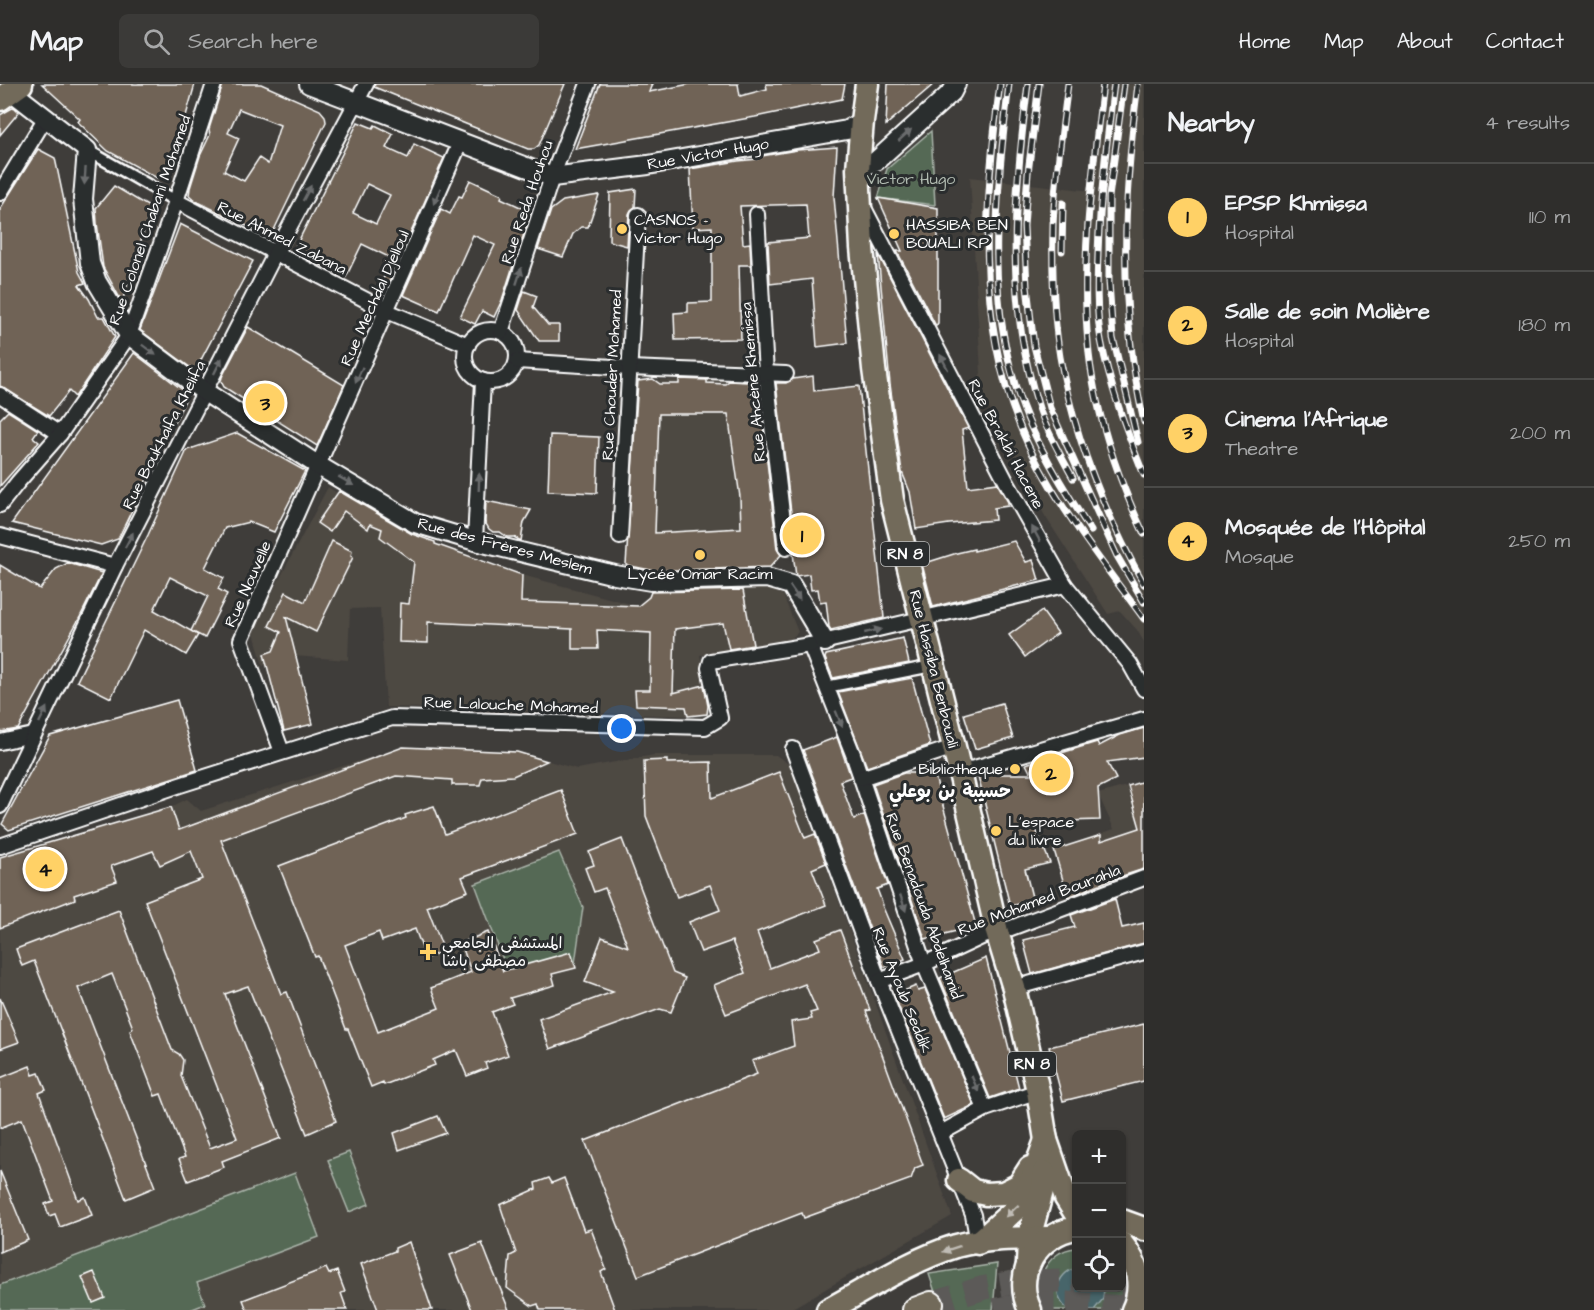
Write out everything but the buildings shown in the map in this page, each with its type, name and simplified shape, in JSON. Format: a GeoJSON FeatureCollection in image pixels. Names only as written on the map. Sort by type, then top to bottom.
{"type":"FeatureCollection","features":[{"type":"Feature","properties":{"kind":"main road","name":"Rue Hassiba Benbouali"},"geometry":{"type":"LineString","coordinates":[[867,84],[858,170],[874,369],[892,500],[1038,1091],[1046,1140],[1039,1238]]}},
{"type":"Feature","properties":{"kind":"main road","name":"Rue Hassiba Benbouali"},"geometry":{"type":"LineString","coordinates":[[1046,1140],[1072,1203]]}},
{"type":"Feature","properties":{"kind":"main road"},"geometry":{"type":"LineString","coordinates":[[959,1180],[973,1191],[986,1194],[1003,1193],[1019,1185],[1046,1140]]}},
{"type":"Feature","properties":{"kind":"main road"},"geometry":{"type":"LineString","coordinates":[[978,1242],[1019,1206],[1029,1187],[1046,1140]]}},
{"type":"Feature","properties":{"kind":"main road"},"geometry":{"type":"LineString","coordinates":[[1126,1222],[1144,1229]]}},
{"type":"Feature","properties":{"kind":"main road"},"geometry":{"type":"LineString","coordinates":[[828,1310],[926,1258],[958,1246],[978,1242],[1039,1238],[1072,1229]]}},
{"type":"Feature","properties":{"kind":"main road"},"geometry":{"type":"LineString","coordinates":[[1029,1309],[1024,1285],[1028,1264],[1036,1250],[1039,1238]]}},
{"type":"Feature","properties":{"kind":"main road"},"geometry":{"type":"LineString","coordinates":[[1129,1247],[1138,1274],[1138,1296],[1133,1310]]}},
{"type":"Feature","properties":{"kind":"street","name":"Rue Colonel Chabani Mohamed"},"geometry":{"type":"LineString","coordinates":[[0,505],[60,434],[129,335],[214,84]]}},
{"type":"Feature","properties":{"kind":"street"},"geometry":{"type":"LineString","coordinates":[[309,84],[552,177]]}},
{"type":"Feature","properties":{"kind":"street","name":"Rue Boukhalfa Khelifa"},"geometry":{"type":"LineString","coordinates":[[0,806],[115,566],[275,254],[366,84]]}},
{"type":"Feature","properties":{"kind":"street","name":"Rue Reda Houhou"},"geometry":{"type":"LineString","coordinates":[[501,332],[552,177],[588,84]]}},
{"type":"Feature","properties":{"kind":"street"},"geometry":{"type":"LineString","coordinates":[[858,170],[876,161],[952,92],[956,84]]}},
{"type":"Feature","properties":{"kind":"street"},"geometry":{"type":"LineString","coordinates":[[11,92],[87,150]]}},
{"type":"Feature","properties":{"kind":"street"},"geometry":{"type":"LineString","coordinates":[[0,193],[46,117]]}},
{"type":"Feature","properties":{"kind":"street","name":"Rue Victor Hugo"},"geometry":{"type":"LineString","coordinates":[[552,177],[648,165],[837,132],[847,130],[862,121]]}},
{"type":"Feature","properties":{"kind":"street","name":"Rue Mechdal Djelloul"},"geometry":{"type":"LineString","coordinates":[[319,466],[460,142]]}},
{"type":"Feature","properties":{"kind":"street","name":"Rue Ahmed Zabana"},"geometry":{"type":"LineString","coordinates":[[87,150],[275,254],[387,311],[468,345]]}},
{"type":"Feature","properties":{"kind":"street","name":"Rue des Frères Meslem"},"geometry":{"type":"LineString","coordinates":[[87,150],[83,199],[90,263],[102,291],[129,335],[205,393],[319,466],[415,523],[475,541],[615,575],[655,581],[767,578],[791,585],[817,644]]}},
{"type":"Feature","properties":{"kind":"street","name":"Rue Brakbi Hacene"},"geometry":{"type":"LineString","coordinates":[[860,201],[1006,481],[1065,585],[1130,664],[1144,689]]}},
{"type":"Feature","properties":{"kind":"street","name":"Rue Ahcène Khemissa"},"geometry":{"type":"LineString","coordinates":[[757,214],[766,374],[786,548]]}},
{"type":"Feature","properties":{"kind":"street","name":"Rue Chouder Mohamed"},"geometry":{"type":"LineString","coordinates":[[620,537],[638,215]]}},
{"type":"Feature","properties":{"kind":"street"},"geometry":{"type":"LineString","coordinates":[[493,330],[501,332],[514,343],[517,361],[508,376],[501,380],[483,381],[475,376],[466,362],[468,345],[478,334],[493,330]]}},
{"type":"Feature","properties":{"kind":"street"},"geometry":{"type":"LineString","coordinates":[[517,361],[786,374]]}},
{"type":"Feature","properties":{"kind":"street"},"geometry":{"type":"LineString","coordinates":[[475,541],[483,381]]}},
{"type":"Feature","properties":{"kind":"street"},"geometry":{"type":"LineString","coordinates":[[0,395],[60,434]]}},
{"type":"Feature","properties":{"kind":"street","name":"Rue Nouvelle"},"geometry":{"type":"LineString","coordinates":[[282,752],[241,640],[319,466]]}},
{"type":"Feature","properties":{"kind":"street"},"geometry":{"type":"LineString","coordinates":[[0,536],[115,566]]}},
{"type":"Feature","properties":{"kind":"street","name":"Rue Lalouche Mohamed"},"geometry":{"type":"LineString","coordinates":[[0,846],[180,785],[392,718],[705,727],[720,718],[709,668],[711,661],[817,644],[1065,585]]}},
{"type":"Feature","properties":{"kind":"street","name":"Rue Benadouda Abdelhamid"},"geometry":{"type":"LineString","coordinates":[[817,644],[826,687],[861,778],[924,964],[985,1109]]}},
{"type":"Feature","properties":{"kind":"street"},"geometry":{"type":"LineString","coordinates":[[826,687],[933,666]]}},
{"type":"Feature","properties":{"kind":"street"},"geometry":{"type":"LineString","coordinates":[[861,778],[956,757],[971,769],[1144,719]]}},
{"type":"Feature","properties":{"kind":"street"},"geometry":{"type":"LineString","coordinates":[[0,742],[33,735]]}},
{"type":"Feature","properties":{"kind":"street","name":"Rue Ayoub Seddik"},"geometry":{"type":"LineString","coordinates":[[793,749],[879,981],[973,1215],[978,1242]]}},
{"type":"Feature","properties":{"kind":"street","name":"Rue Mohamed Bourahla"},"geometry":{"type":"LineString","coordinates":[[879,981],[924,964],[984,936],[1144,878]]}},
{"type":"Feature","properties":{"kind":"street"},"geometry":{"type":"LineString","coordinates":[[1014,988],[1144,952]]}},
{"type":"Feature","properties":{"kind":"street"},"geometry":{"type":"LineString","coordinates":[[940,1133],[985,1109],[1038,1091]]}},
{"type":"Feature","properties":{"kind":"shaded area"},"geometry":{"type":"Polygon","coordinates":[[[1108,84],[1144,84],[1144,642],[1137,630],[1120,611],[1108,614],[1045,516],[976,383],[981,373],[970,177],[1092,191],[1108,84]]]}},
{"type":"Feature","properties":{"kind":"shaded area","name":"Lycée Omar Racim"},"geometry":{"type":"Polygon","coordinates":[[[679,378],[752,380],[774,563],[769,568],[657,573],[659,592],[764,586],[783,595],[798,632],[787,643],[700,655],[709,702],[707,714],[688,716],[386,707],[380,608],[350,609],[348,660],[293,656],[263,666],[253,629],[328,487],[337,493],[342,485],[412,534],[440,546],[522,575],[638,606],[653,591],[650,573],[633,573],[626,567],[632,389],[638,380],[679,380],[679,378]]]}},
{"type":"Feature","properties":{"kind":"shaded area","name":"المستشفى الجامعي مصطفى باشا"},"geometry":{"type":"Polygon","coordinates":[[[403,747],[517,752],[577,769],[654,755],[776,755],[790,765],[952,1216],[789,1310],[0,1310],[0,857],[171,807],[187,799],[201,811],[403,747]]]}},
{"type":"Feature","properties":{"kind":"shaded area"},"geometry":{"type":"Polygon","coordinates":[[[1144,781],[1144,869],[1066,892],[1054,850],[1114,829],[1098,794],[1144,781]]]}},
{"type":"Feature","properties":{"kind":"green space","name":"Victor Hugo"},"geometry":{"type":"Polygon","coordinates":[[[931,131],[935,205],[878,198],[887,169],[931,131]]]}},
{"type":"Feature","properties":{"kind":"green space"},"geometry":{"type":"Polygon","coordinates":[[[559,852],[583,907],[575,963],[514,989],[475,884],[559,852]]]}},
{"type":"Feature","properties":{"kind":"green space"},"geometry":{"type":"Polygon","coordinates":[[[349,1152],[369,1204],[349,1212],[328,1160],[349,1152]]]}},
{"type":"Feature","properties":{"kind":"green space"},"geometry":{"type":"Polygon","coordinates":[[[295,1173],[319,1237],[197,1283],[205,1304],[190,1310],[0,1310],[0,1285],[295,1173]]]}},
{"type":"Feature","properties":{"kind":"green space"},"geometry":{"type":"Polygon","coordinates":[[[1072,1249],[1072,1292],[1124,1292],[1120,1310],[1044,1310],[1039,1290],[1044,1270],[1049,1262],[1065,1250],[1072,1249]]]}},
{"type":"Feature","properties":{"kind":"green space"},"geometry":{"type":"Polygon","coordinates":[[[997,1264],[993,1310],[941,1310],[929,1274],[997,1264]]]}},
{"type":"Feature","properties":{"kind":"water"},"geometry":{"type":"Polygon","coordinates":[[[1072,1270],[1072,1292],[1104,1292],[1103,1299],[1094,1310],[1069,1310],[1063,1305],[1058,1286],[1060,1280],[1072,1270]]]}},
{"type":"Feature","properties":{"kind":"tunnel"},"geometry":{"type":"LineString","coordinates":[[931,1304],[983,1288],[1016,1282],[1072,1280]]}},
{"type":"Feature","properties":{"kind":"tunnel"},"geometry":{"type":"LineString","coordinates":[[1126,1287],[1144,1290]]}},
{"type":"Feature","properties":{"kind":"tunnel"},"geometry":{"type":"LineString","coordinates":[[995,1310],[1050,1304],[1088,1304],[1143,1310]]}},
{"type":"Feature","properties":{"kind":"railway"},"geometry":{"type":"LineString","coordinates":[[1000,84],[990,170],[987,256],[995,341],[1005,383],[1019,424],[1044,476],[1092,549],[1144,619]]}},
{"type":"Feature","properties":{"kind":"railway"},"geometry":{"type":"LineString","coordinates":[[1009,84],[997,211],[999,297],[1004,339],[1014,380],[1028,420],[1049,463],[1091,531]]}},
{"type":"Feature","properties":{"kind":"railway"},"geometry":{"type":"LineString","coordinates":[[1028,84],[1016,207],[1016,287],[1028,368],[1039,408],[1050,435],[1073,478]]}},
{"type":"Feature","properties":{"kind":"railway"},"geometry":{"type":"LineString","coordinates":[[1039,84],[1024,226],[1027,286],[1034,346],[1050,408],[1117,556],[1144,602]]}},
{"type":"Feature","properties":{"kind":"railway"},"geometry":{"type":"LineString","coordinates":[[1068,84],[1053,225],[1054,291],[1060,357],[1082,446],[1116,530],[1144,584]]}},
{"type":"Feature","properties":{"kind":"railway"},"geometry":{"type":"LineString","coordinates":[[1103,84],[1087,246],[1088,343],[1095,391],[1108,441],[1144,534]]}},
{"type":"Feature","properties":{"kind":"railway"},"geometry":{"type":"LineString","coordinates":[[1114,84],[1100,210],[1097,274],[1098,319],[1114,392],[1144,475]]}},
{"type":"Feature","properties":{"kind":"railway"},"geometry":{"type":"LineString","coordinates":[[1124,84],[1109,197],[1109,282],[1113,338],[1138,442]]}},
{"type":"Feature","properties":{"kind":"railway"},"geometry":{"type":"LineString","coordinates":[[1138,84],[1126,212],[1126,253],[1130,337],[1144,422]]}},
{"type":"Feature","properties":{"kind":"railway"},"geometry":{"type":"LineString","coordinates":[[1062,251],[1063,203]]}},
{"type":"Feature","properties":{"kind":"place","name":"CASNOS - Victor Hugo"},"geometry":{"type":"Point","coordinates":[622,229]}},
{"type":"Feature","properties":{"kind":"place","name":"HASSIBA BEN BOUALI RP"},"geometry":{"type":"Point","coordinates":[894,234]}},
{"type":"Feature","properties":{"kind":"place","name":"Cinema l'Afrique"},"geometry":{"type":"Point","coordinates":[265,403]}},
{"type":"Feature","properties":{"kind":"place","name":"EPSP Khmissa"},"geometry":{"type":"Point","coordinates":[802,535]}},
{"type":"Feature","properties":{"kind":"place","name":"Lycée Omar Racim"},"geometry":{"type":"Point","coordinates":[700,555]}},
{"type":"Feature","properties":{"kind":"place","name":"Bibliotheque"},"geometry":{"type":"Point","coordinates":[1015,769]}},
{"type":"Feature","properties":{"kind":"place","name":"Salle de soin Molière"},"geometry":{"type":"Point","coordinates":[1051,773]}},
{"type":"Feature","properties":{"kind":"place","name":"L'espace du livre"},"geometry":{"type":"Point","coordinates":[996,831]}},
{"type":"Feature","properties":{"kind":"place","name":"Mosquée de l'Hôpital"},"geometry":{"type":"Point","coordinates":[45,869]}},
{"type":"Feature","properties":{"kind":"place","name":"المستشفى الجامعي مصطفى باشا"},"geometry":{"type":"Point","coordinates":[428,952]}},
{"type":"Feature","properties":{"kind":"district","name":"حسيبة بن بوعلي"},"geometry":{"type":"Point","coordinates":[950,791]}}]}
